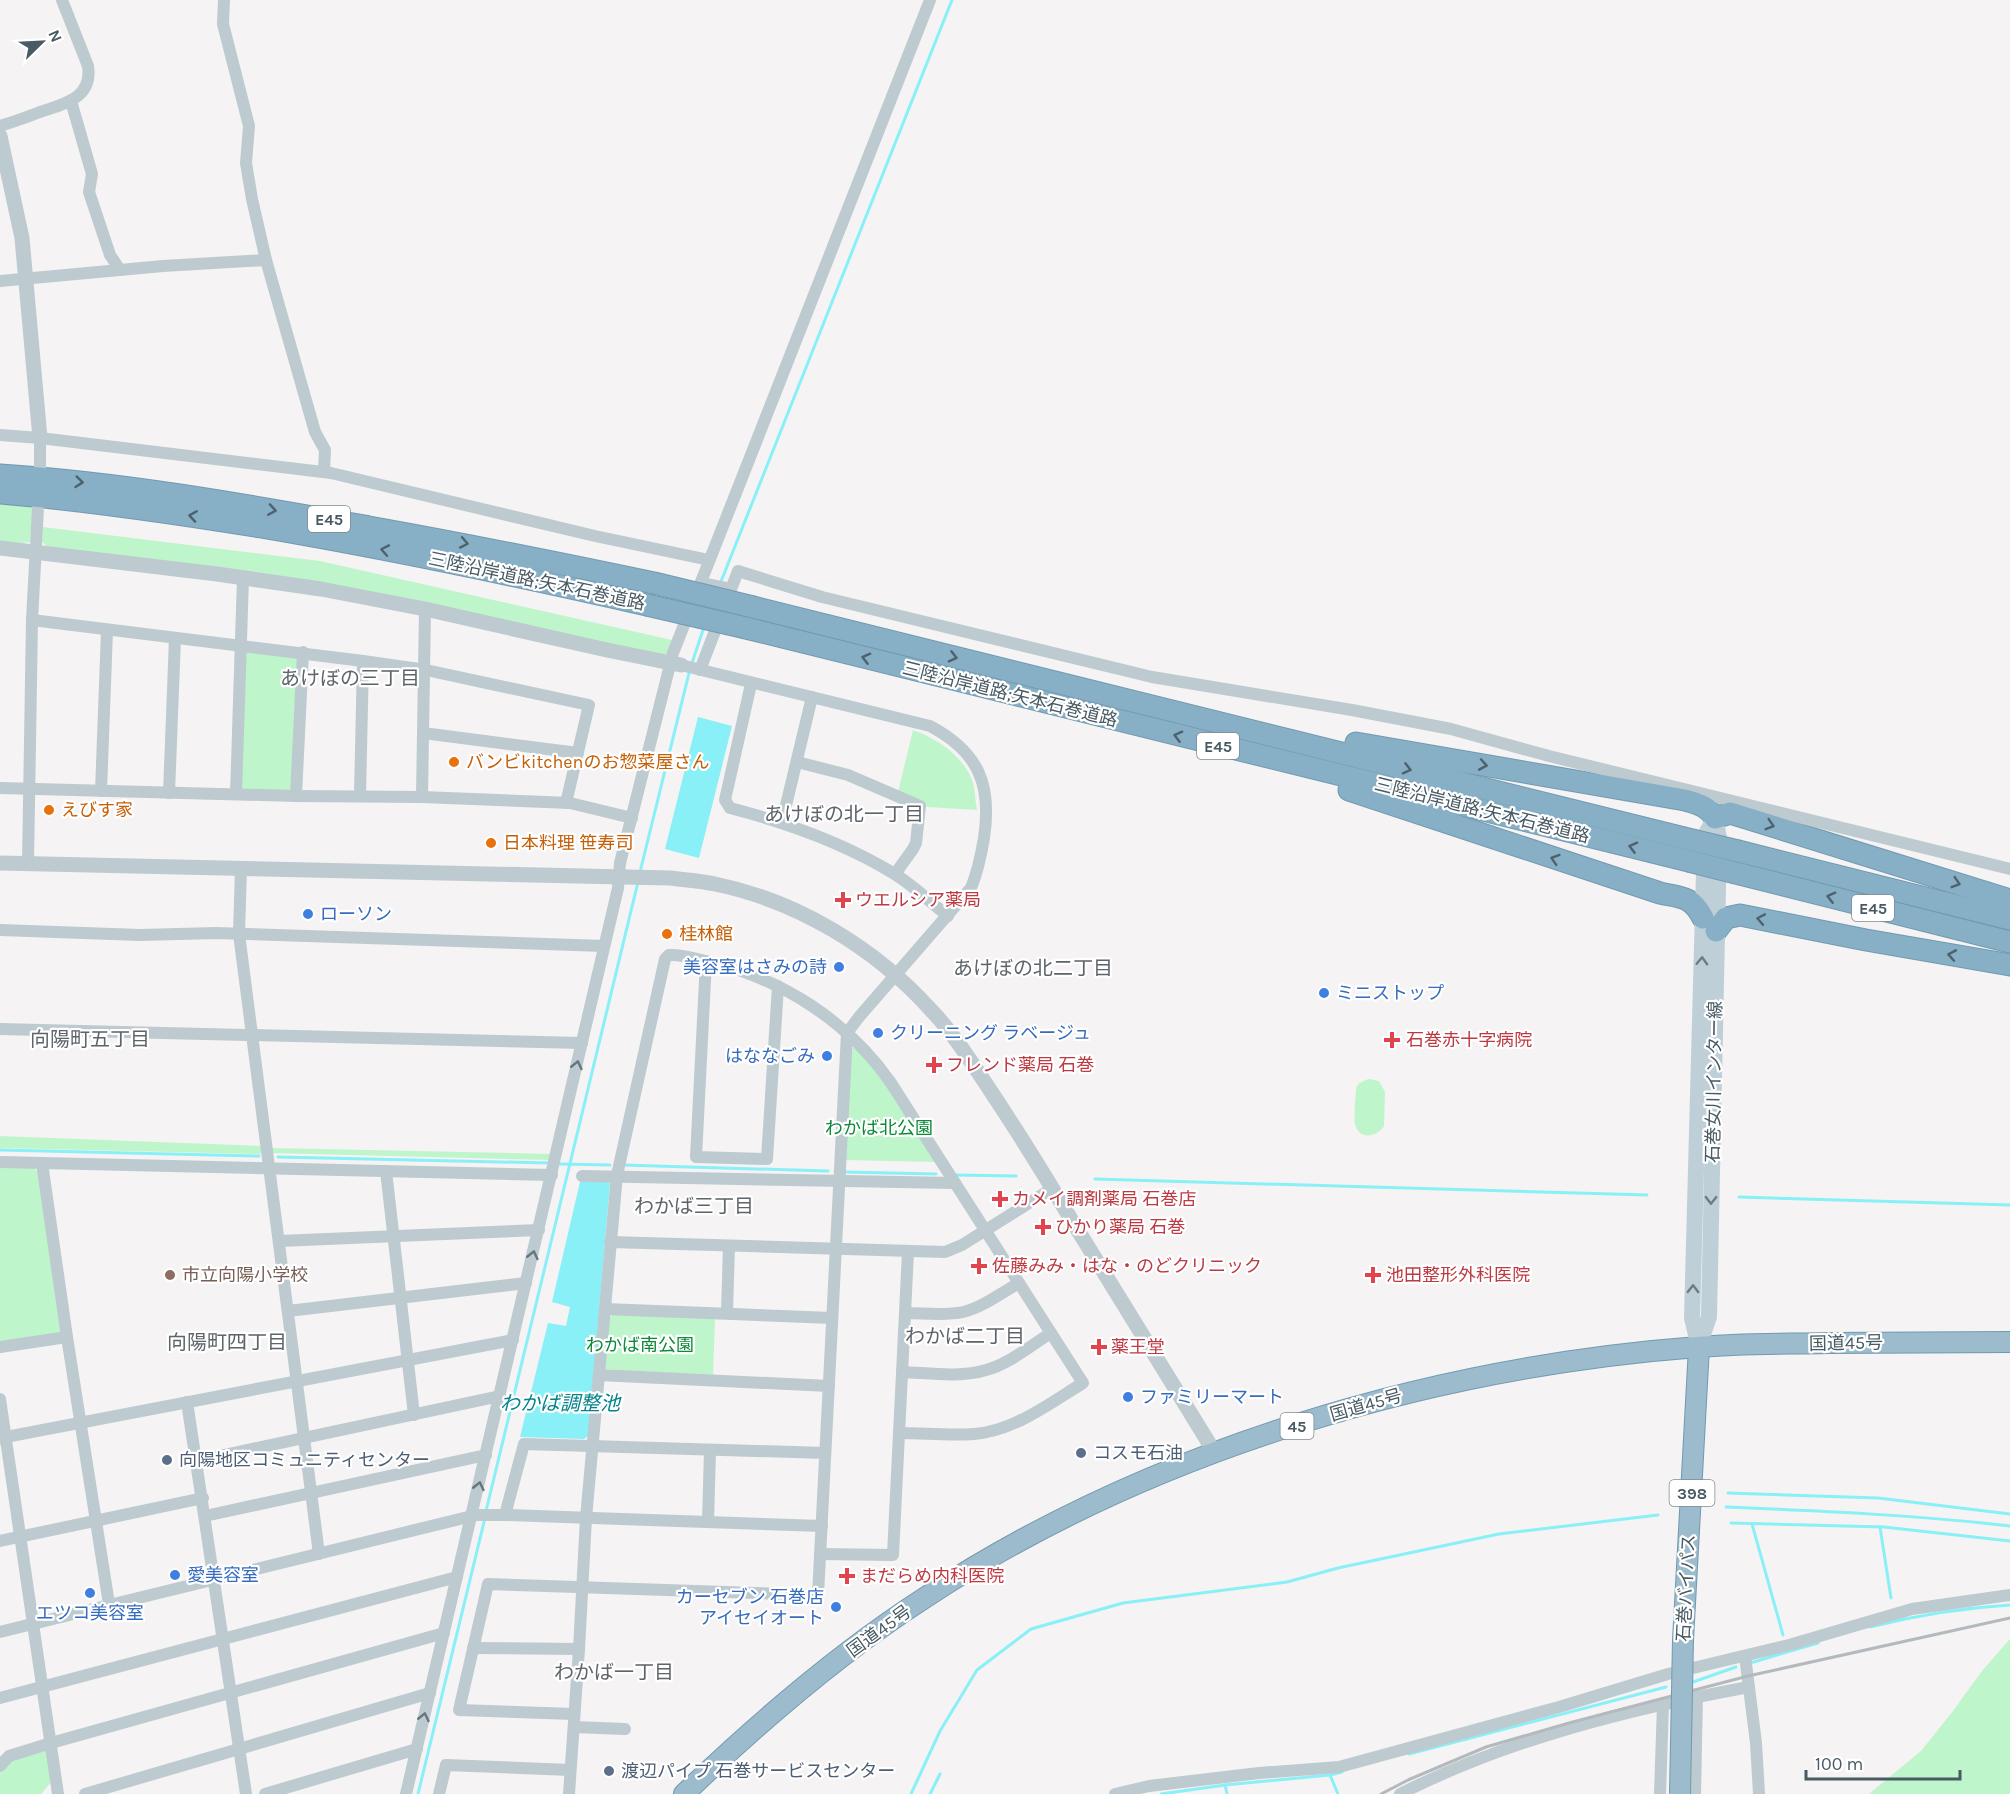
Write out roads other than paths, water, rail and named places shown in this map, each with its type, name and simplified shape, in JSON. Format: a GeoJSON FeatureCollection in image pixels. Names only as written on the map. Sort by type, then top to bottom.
{"type":"FeatureCollection","features":[{"type":"Feature","properties":{"kind":"highway","name":"三陸沿岸道路;矢本石巻道路"},"geometry":{"type":"LineString","coordinates":[[0,475],[128,488],[247,505],[449,540],[654,583],[2010,919]]}},
{"type":"Feature","properties":{"kind":"highway","name":"三陸沿岸道路;矢本石巻道路"},"geometry":{"type":"LineString","coordinates":[[0,493],[126,506],[298,534],[509,574],[647,604],[2010,942]]}},
{"type":"Feature","properties":{"kind":"highway"},"geometry":{"type":"LineString","coordinates":[[1076,687],[1367,745],[1685,800],[1701,805],[1715,818],[1730,813],[2010,900]]}},
{"type":"Feature","properties":{"kind":"highway"},"geometry":{"type":"LineString","coordinates":[[1213,744],[1660,893],[1688,900],[1696,905],[1709,924],[1740,915],[2010,965]]}},
{"type":"Feature","properties":{"kind":"highway","name":"国道45号"},"geometry":{"type":"LineString","coordinates":[[684,1794],[806,1684],[926,1597],[1066,1516],[1142,1481],[1215,1454],[1362,1405],[1472,1378],[1584,1360],[1699,1347],[1760,1344],[2010,1342]]}},
{"type":"Feature","properties":{"kind":"highway","name":"石巻バイパス"},"geometry":{"type":"LineString","coordinates":[[1680,1794],[1683,1640],[1699,1347]]}},
{"type":"Feature","properties":{"kind":"main road","name":"石巻女川インター線"},"geometry":{"type":"LineString","coordinates":[[1699,1347],[1709,1317],[1709,924],[1705,835],[1715,818]]}},
{"type":"Feature","properties":{"kind":"street"},"geometry":{"type":"LineString","coordinates":[[0,126],[71,101],[84,90],[90,77],[88,66],[62,0]]}},
{"type":"Feature","properties":{"kind":"street"},"geometry":{"type":"LineString","coordinates":[[224,0],[223,24],[249,126],[246,163],[252,199],[266,260],[315,432],[326,450],[324,471]]}},
{"type":"Feature","properties":{"kind":"street"},"geometry":{"type":"LineString","coordinates":[[686,667],[673,653],[930,0]]}},
{"type":"Feature","properties":{"kind":"street"},"geometry":{"type":"LineString","coordinates":[[71,101],[92,174],[89,192],[110,255],[120,270]]}},
{"type":"Feature","properties":{"kind":"street"},"geometry":{"type":"LineString","coordinates":[[0,136],[22,238],[27,279],[40,438],[40,468]]}},
{"type":"Feature","properties":{"kind":"street"},"geometry":{"type":"LineString","coordinates":[[0,281],[163,266],[266,260]]}},
{"type":"Feature","properties":{"kind":"street"},"geometry":{"type":"LineString","coordinates":[[0,435],[324,471],[595,536],[709,560]]}},
{"type":"Feature","properties":{"kind":"street"},"geometry":{"type":"LineString","coordinates":[[28,863],[32,620],[38,508]]}},
{"type":"Feature","properties":{"kind":"street"},"geometry":{"type":"LineString","coordinates":[[0,548],[321,589],[425,609],[686,667],[930,726],[947,735],[963,748],[973,762],[983,784],[987,806],[979,870],[971,888],[847,1033],[818,1595],[488,1584],[459,1710],[574,1721],[625,1729]]}},
{"type":"Feature","properties":{"kind":"street"},"geometry":{"type":"LineString","coordinates":[[406,1794],[457,1577],[474,1516],[486,1455],[604,946],[626,876],[620,863],[632,818],[686,667],[731,590],[738,571],[822,597],[1152,677],[1451,729],[1549,756],[2010,869]]}},
{"type":"Feature","properties":{"kind":"street"},"geometry":{"type":"LineString","coordinates":[[236,794],[243,578]]}},
{"type":"Feature","properties":{"kind":"street"},"geometry":{"type":"LineString","coordinates":[[700,583],[731,590]]}},
{"type":"Feature","properties":{"kind":"street"},"geometry":{"type":"LineString","coordinates":[[422,797],[426,670],[425,609]]}},
{"type":"Feature","properties":{"kind":"street"},"geometry":{"type":"LineString","coordinates":[[32,620],[107,631],[363,660],[426,670],[589,705],[566,803]]}},
{"type":"Feature","properties":{"kind":"street"},"geometry":{"type":"LineString","coordinates":[[102,791],[107,631]]}},
{"type":"Feature","properties":{"kind":"street"},"geometry":{"type":"LineString","coordinates":[[169,793],[175,638]]}},
{"type":"Feature","properties":{"kind":"street"},"geometry":{"type":"LineString","coordinates":[[296,796],[303,652]]}},
{"type":"Feature","properties":{"kind":"street"},"geometry":{"type":"LineString","coordinates":[[360,795],[363,660]]}},
{"type":"Feature","properties":{"kind":"street"},"geometry":{"type":"LineString","coordinates":[[751,684],[725,800],[730,808],[782,822],[839,844],[895,874],[948,916]]}},
{"type":"Feature","properties":{"kind":"street"},"geometry":{"type":"LineString","coordinates":[[782,822],[812,697]]}},
{"type":"Feature","properties":{"kind":"street"},"geometry":{"type":"LineString","coordinates":[[423,733],[578,753]]}},
{"type":"Feature","properties":{"kind":"street"},"geometry":{"type":"LineString","coordinates":[[797,762],[848,775],[920,806],[916,843],[895,874]]}},
{"type":"Feature","properties":{"kind":"street"},"geometry":{"type":"LineString","coordinates":[[0,788],[296,796],[360,795],[566,803],[632,818]]}},
{"type":"Feature","properties":{"kind":"street"},"geometry":{"type":"LineString","coordinates":[[0,863],[670,878],[716,884],[758,896],[807,915],[854,943],[896,975],[931,1009],[963,1048],[1053,1188],[1215,1454]]}},
{"type":"Feature","properties":{"kind":"street"},"geometry":{"type":"LineString","coordinates":[[241,868],[239,934],[319,1554]]}},
{"type":"Feature","properties":{"kind":"street"},"geometry":{"type":"LineString","coordinates":[[0,930],[140,935],[239,934],[604,946]]}},
{"type":"Feature","properties":{"kind":"street"},"geometry":{"type":"LineString","coordinates":[[569,1794],[586,1518],[617,1175],[665,959],[672,955],[730,967],[778,986],[822,1012],[847,1033],[883,1072],[1083,1383],[1032,1414],[994,1430],[975,1434],[899,1433]]}},
{"type":"Feature","properties":{"kind":"street"},"geometry":{"type":"LineString","coordinates":[[706,961],[696,1157],[767,1159],[778,986]]}},
{"type":"Feature","properties":{"kind":"street"},"geometry":{"type":"LineString","coordinates":[[0,1029],[582,1043]]}},
{"type":"Feature","properties":{"kind":"street"},"geometry":{"type":"LineString","coordinates":[[0,1162],[552,1175]]}},
{"type":"Feature","properties":{"kind":"street"},"geometry":{"type":"LineString","coordinates":[[42,1163],[109,1604]]}},
{"type":"Feature","properties":{"kind":"street"},"geometry":{"type":"LineString","coordinates":[[386,1171],[414,1415]]}},
{"type":"Feature","properties":{"kind":"street"},"geometry":{"type":"LineString","coordinates":[[582,1176],[955,1183]]}},
{"type":"Feature","properties":{"kind":"street"},"geometry":{"type":"LineString","coordinates":[[610,1242],[945,1252],[962,1245],[1053,1188]]}},
{"type":"Feature","properties":{"kind":"street"},"geometry":{"type":"LineString","coordinates":[[280,1241],[539,1230]]}},
{"type":"Feature","properties":{"kind":"street"},"geometry":{"type":"LineString","coordinates":[[727,1312],[729,1246]]}},
{"type":"Feature","properties":{"kind":"street"},"geometry":{"type":"LineString","coordinates":[[820,1554],[893,1556],[908,1252]]}},
{"type":"Feature","properties":{"kind":"street"},"geometry":{"type":"LineString","coordinates":[[288,1311],[526,1283]]}},
{"type":"Feature","properties":{"kind":"street"},"geometry":{"type":"LineString","coordinates":[[905,1313],[965,1311],[1018,1283]]}},
{"type":"Feature","properties":{"kind":"street"},"geometry":{"type":"LineString","coordinates":[[605,1309],[727,1312],[832,1318]]}},
{"type":"Feature","properties":{"kind":"street"},"geometry":{"type":"LineString","coordinates":[[902,1372],[956,1374],[986,1370],[1006,1361],[1051,1333]]}},
{"type":"Feature","properties":{"kind":"street"},"geometry":{"type":"LineString","coordinates":[[0,1347],[67,1337]]}},
{"type":"Feature","properties":{"kind":"street"},"geometry":{"type":"LineString","coordinates":[[3,1438],[513,1340]]}},
{"type":"Feature","properties":{"kind":"street"},"geometry":{"type":"LineString","coordinates":[[599,1375],[829,1386]]}},
{"type":"Feature","properties":{"kind":"street"},"geometry":{"type":"LineString","coordinates":[[196,1461],[500,1396]]}},
{"type":"Feature","properties":{"kind":"street"},"geometry":{"type":"LineString","coordinates":[[0,1399],[3,1438],[58,1794]]}},
{"type":"Feature","properties":{"kind":"street"},"geometry":{"type":"LineString","coordinates":[[187,1402],[246,1794]]}},
{"type":"Feature","properties":{"kind":"street"},"geometry":{"type":"LineString","coordinates":[[500,1515],[524,1444],[825,1453]]}},
{"type":"Feature","properties":{"kind":"street"},"geometry":{"type":"LineString","coordinates":[[708,1522],[710,1450]]}},
{"type":"Feature","properties":{"kind":"street"},"geometry":{"type":"LineString","coordinates":[[205,1516],[486,1455]]}},
{"type":"Feature","properties":{"kind":"street"},"geometry":{"type":"LineString","coordinates":[[0,1541],[203,1498]]}},
{"type":"Feature","properties":{"kind":"street"},"geometry":{"type":"LineString","coordinates":[[0,1632],[474,1516],[822,1526]]}},
{"type":"Feature","properties":{"kind":"street"},"geometry":{"type":"LineString","coordinates":[[0,1698],[457,1577]]}},
{"type":"Feature","properties":{"kind":"street"},"geometry":{"type":"LineString","coordinates":[[1115,1794],[1149,1786],[1259,1773],[1339,1767],[1559,1707],[1668,1674],[1745,1656],[1912,1609],[2010,1595]]}},
{"type":"Feature","properties":{"kind":"street"},"geometry":{"type":"LineString","coordinates":[[0,1766],[9,1756],[51,1743],[444,1633]]}},
{"type":"Feature","properties":{"kind":"street"},"geometry":{"type":"LineString","coordinates":[[473,1648],[579,1649]]}},
{"type":"Feature","properties":{"kind":"street"},"geometry":{"type":"LineString","coordinates":[[1745,1656],[1756,1743],[1759,1794]]}},
{"type":"Feature","properties":{"kind":"street"},"geometry":{"type":"LineString","coordinates":[[1400,1794],[1493,1753],[1568,1728],[1697,1696],[1749,1687]]}},
{"type":"Feature","properties":{"kind":"street"},"geometry":{"type":"LineString","coordinates":[[85,1794],[430,1693]]}},
{"type":"Feature","properties":{"kind":"street"},"geometry":{"type":"LineString","coordinates":[[1695,1794],[1697,1696]]}},
{"type":"Feature","properties":{"kind":"street"},"geometry":{"type":"LineString","coordinates":[[1660,1794],[1663,1704]]}},
{"type":"Feature","properties":{"kind":"street"},"geometry":{"type":"LineString","coordinates":[[265,1794],[417,1749]]}},
{"type":"Feature","properties":{"kind":"street"},"geometry":{"type":"LineString","coordinates":[[439,1794],[446,1765],[570,1770]]}},
{"type":"Feature","properties":{"kind":"water"},"geometry":{"type":"Polygon","coordinates":[[[698,717],[732,726],[699,858],[665,849],[698,717]]]}},
{"type":"Feature","properties":{"kind":"water","name":"わかば調整池"},"geometry":{"type":"Polygon","coordinates":[[[582,1179],[608,1179],[610,1184],[588,1436],[584,1439],[520,1437],[548,1323],[566,1326],[570,1307],[552,1302],[582,1179]]]}},
{"type":"Feature","properties":{"kind":"waterway"},"geometry":{"type":"LineString","coordinates":[[720,584],[952,0]]}},
{"type":"Feature","properties":{"kind":"waterway"},"geometry":{"type":"LineString","coordinates":[[692,663],[704,627]]}},
{"type":"Feature","properties":{"kind":"waterway"},"geometry":{"type":"LineString","coordinates":[[640,872],[690,669]]}},
{"type":"Feature","properties":{"kind":"waterway"},"geometry":{"type":"LineString","coordinates":[[486,1511],[638,882]]}},
{"type":"Feature","properties":{"kind":"waterway"},"geometry":{"type":"LineString","coordinates":[[0,1150],[259,1156]]}},
{"type":"Feature","properties":{"kind":"waterway"},"geometry":{"type":"LineString","coordinates":[[278,1157],[549,1163]]}},
{"type":"Feature","properties":{"kind":"waterway"},"geometry":{"type":"LineString","coordinates":[[560,1164],[610,1165]]}},
{"type":"Feature","properties":{"kind":"waterway"},"geometry":{"type":"LineString","coordinates":[[623,1165],[828,1171]]}},
{"type":"Feature","properties":{"kind":"waterway"},"geometry":{"type":"LineString","coordinates":[[844,1172],[936,1174]]}},
{"type":"Feature","properties":{"kind":"waterway"},"geometry":{"type":"LineString","coordinates":[[955,1175],[1016,1176]]}},
{"type":"Feature","properties":{"kind":"waterway"},"geometry":{"type":"LineString","coordinates":[[1095,1179],[1647,1195]]}},
{"type":"Feature","properties":{"kind":"waterway"},"geometry":{"type":"LineString","coordinates":[[1739,1197],[2010,1205]]}},
{"type":"Feature","properties":{"kind":"waterway"},"geometry":{"type":"LineString","coordinates":[[1728,1493],[1878,1498],[2010,1514]]}},
{"type":"Feature","properties":{"kind":"waterway"},"geometry":{"type":"LineString","coordinates":[[1726,1507],[1904,1516],[2010,1526]]}},
{"type":"Feature","properties":{"kind":"waterway"},"geometry":{"type":"LineString","coordinates":[[911,1794],[940,1731],[977,1670],[1031,1629],[1123,1603],[1287,1582],[1338,1568],[1499,1534],[1658,1515]]}},
{"type":"Feature","properties":{"kind":"waterway"},"geometry":{"type":"LineString","coordinates":[[418,1794],[485,1518]]}},
{"type":"Feature","properties":{"kind":"waterway"},"geometry":{"type":"LineString","coordinates":[[1731,1523],[1884,1527],[2010,1541]]}},
{"type":"Feature","properties":{"kind":"waterway"},"geometry":{"type":"LineString","coordinates":[[1752,1524],[1783,1635]]}},
{"type":"Feature","properties":{"kind":"waterway"},"geometry":{"type":"LineString","coordinates":[[1880,1527],[1891,1598]]}},
{"type":"Feature","properties":{"kind":"waterway"},"geometry":{"type":"LineString","coordinates":[[1870,1627],[1939,1613],[2010,1605]]}},
{"type":"Feature","properties":{"kind":"waterway"},"geometry":{"type":"LineString","coordinates":[[1750,1663],[1818,1643]]}},
{"type":"Feature","properties":{"kind":"waterway"},"geometry":{"type":"LineString","coordinates":[[1690,1683],[1736,1667]]}},
{"type":"Feature","properties":{"kind":"waterway"},"geometry":{"type":"LineString","coordinates":[[1409,1754],[1666,1687]]}},
{"type":"Feature","properties":{"kind":"waterway"},"geometry":{"type":"LineString","coordinates":[[1161,1794],[1342,1772]]}},
{"type":"Feature","properties":{"kind":"waterway"},"geometry":{"type":"LineString","coordinates":[[930,1794],[940,1774]]}},
{"type":"Feature","properties":{"kind":"waterway"},"geometry":{"type":"LineString","coordinates":[[1330,1775],[1338,1794]]}},
{"type":"Feature","properties":{"kind":"waterway"},"geometry":{"type":"LineString","coordinates":[[1225,1785],[1227,1794]]}},
{"type":"Feature","properties":{"kind":"railway"},"geometry":{"type":"LineString","coordinates":[[1381,1794],[1486,1747],[1569,1723],[1748,1676],[2010,1618]]}},
{"type":"Feature","properties":{"kind":"place","name":"バンビkitchenのお惣菜屋さん"},"geometry":{"type":"Point","coordinates":[454,762]}},
{"type":"Feature","properties":{"kind":"place","name":"えびす家"},"geometry":{"type":"Point","coordinates":[49,810]}},
{"type":"Feature","properties":{"kind":"place","name":"日本料理 笹寿司"},"geometry":{"type":"Point","coordinates":[491,843]}},
{"type":"Feature","properties":{"kind":"place","name":"ウエルシア薬局"},"geometry":{"type":"Point","coordinates":[843,900]}},
{"type":"Feature","properties":{"kind":"place","name":"ローソン"},"geometry":{"type":"Point","coordinates":[308,914]}},
{"type":"Feature","properties":{"kind":"place","name":"桂林館"},"geometry":{"type":"Point","coordinates":[667,934]}},
{"type":"Feature","properties":{"kind":"place","name":"美容室はさみの詩"},"geometry":{"type":"Point","coordinates":[839,967]}},
{"type":"Feature","properties":{"kind":"place","name":"ミニストップ"},"geometry":{"type":"Point","coordinates":[1324,993]}},
{"type":"Feature","properties":{"kind":"place","name":"クリーニング ラベージュ"},"geometry":{"type":"Point","coordinates":[878,1033]}},
{"type":"Feature","properties":{"kind":"place","name":"石巻赤十字病院"},"geometry":{"type":"Point","coordinates":[1392,1040]}},
{"type":"Feature","properties":{"kind":"place","name":"はななごみ"},"geometry":{"type":"Point","coordinates":[827,1056]}},
{"type":"Feature","properties":{"kind":"place","name":"フレンド薬局 石巻"},"geometry":{"type":"Point","coordinates":[934,1065]}},
{"type":"Feature","properties":{"kind":"place","name":"カメイ調剤薬局 石巻店"},"geometry":{"type":"Point","coordinates":[1000,1199]}},
{"type":"Feature","properties":{"kind":"place","name":"ひかり薬局 石巻"},"geometry":{"type":"Point","coordinates":[1043,1227]}},
{"type":"Feature","properties":{"kind":"place","name":"佐藤みみ・はな・のどクリニック"},"geometry":{"type":"Point","coordinates":[979,1266]}},
{"type":"Feature","properties":{"kind":"place","name":"市立向陽小学校"},"geometry":{"type":"Point","coordinates":[170,1275]}},
{"type":"Feature","properties":{"kind":"place","name":"池田整形外科医院"},"geometry":{"type":"Point","coordinates":[1373,1275]}},
{"type":"Feature","properties":{"kind":"place","name":"薬王堂"},"geometry":{"type":"Point","coordinates":[1099,1347]}},
{"type":"Feature","properties":{"kind":"place","name":"ファミリーマート"},"geometry":{"type":"Point","coordinates":[1128,1397]}},
{"type":"Feature","properties":{"kind":"place","name":"コスモ石油"},"geometry":{"type":"Point","coordinates":[1081,1453]}},
{"type":"Feature","properties":{"kind":"place","name":"向陽地区コミュニティセンター"},"geometry":{"type":"Point","coordinates":[167,1460]}},
{"type":"Feature","properties":{"kind":"place","name":"愛美容室"},"geometry":{"type":"Point","coordinates":[175,1575]}},
{"type":"Feature","properties":{"kind":"place","name":"まだらめ内科医院"},"geometry":{"type":"Point","coordinates":[847,1576]}},
{"type":"Feature","properties":{"kind":"place","name":"エツコ美容室"},"geometry":{"type":"Point","coordinates":[90,1593]}},
{"type":"Feature","properties":{"kind":"place","name":"カーセブン 石巻店 アイセイオート"},"geometry":{"type":"Point","coordinates":[836,1607]}},
{"type":"Feature","properties":{"kind":"place","name":"渡辺パイプ 石巻サービスセンター"},"geometry":{"type":"Point","coordinates":[609,1771]}},
{"type":"Feature","properties":{"kind":"district","name":"あけぼの三丁目"},"geometry":{"type":"Point","coordinates":[350,678]}},
{"type":"Feature","properties":{"kind":"district","name":"あけぼの北一丁目"},"geometry":{"type":"Point","coordinates":[844,814]}},
{"type":"Feature","properties":{"kind":"district","name":"あけぼの北二丁目"},"geometry":{"type":"Point","coordinates":[1033,968]}},
{"type":"Feature","properties":{"kind":"district","name":"向陽町五丁目"},"geometry":{"type":"Point","coordinates":[90,1039]}},
{"type":"Feature","properties":{"kind":"district","name":"わかば三丁目"},"geometry":{"type":"Point","coordinates":[694,1206]}},
{"type":"Feature","properties":{"kind":"district","name":"わかば二丁目"},"geometry":{"type":"Point","coordinates":[965,1336]}},
{"type":"Feature","properties":{"kind":"district","name":"向陽町四丁目"},"geometry":{"type":"Point","coordinates":[227,1342]}},
{"type":"Feature","properties":{"kind":"district","name":"わかば一丁目"},"geometry":{"type":"Point","coordinates":[614,1672]}},
{"type":"Feature","properties":{"kind":"park label","name":"わかば北公園"},"geometry":{"type":"Point","coordinates":[879,1128]}},
{"type":"Feature","properties":{"kind":"park label","name":"わかば南公園"},"geometry":{"type":"Point","coordinates":[640,1345]}}]}
